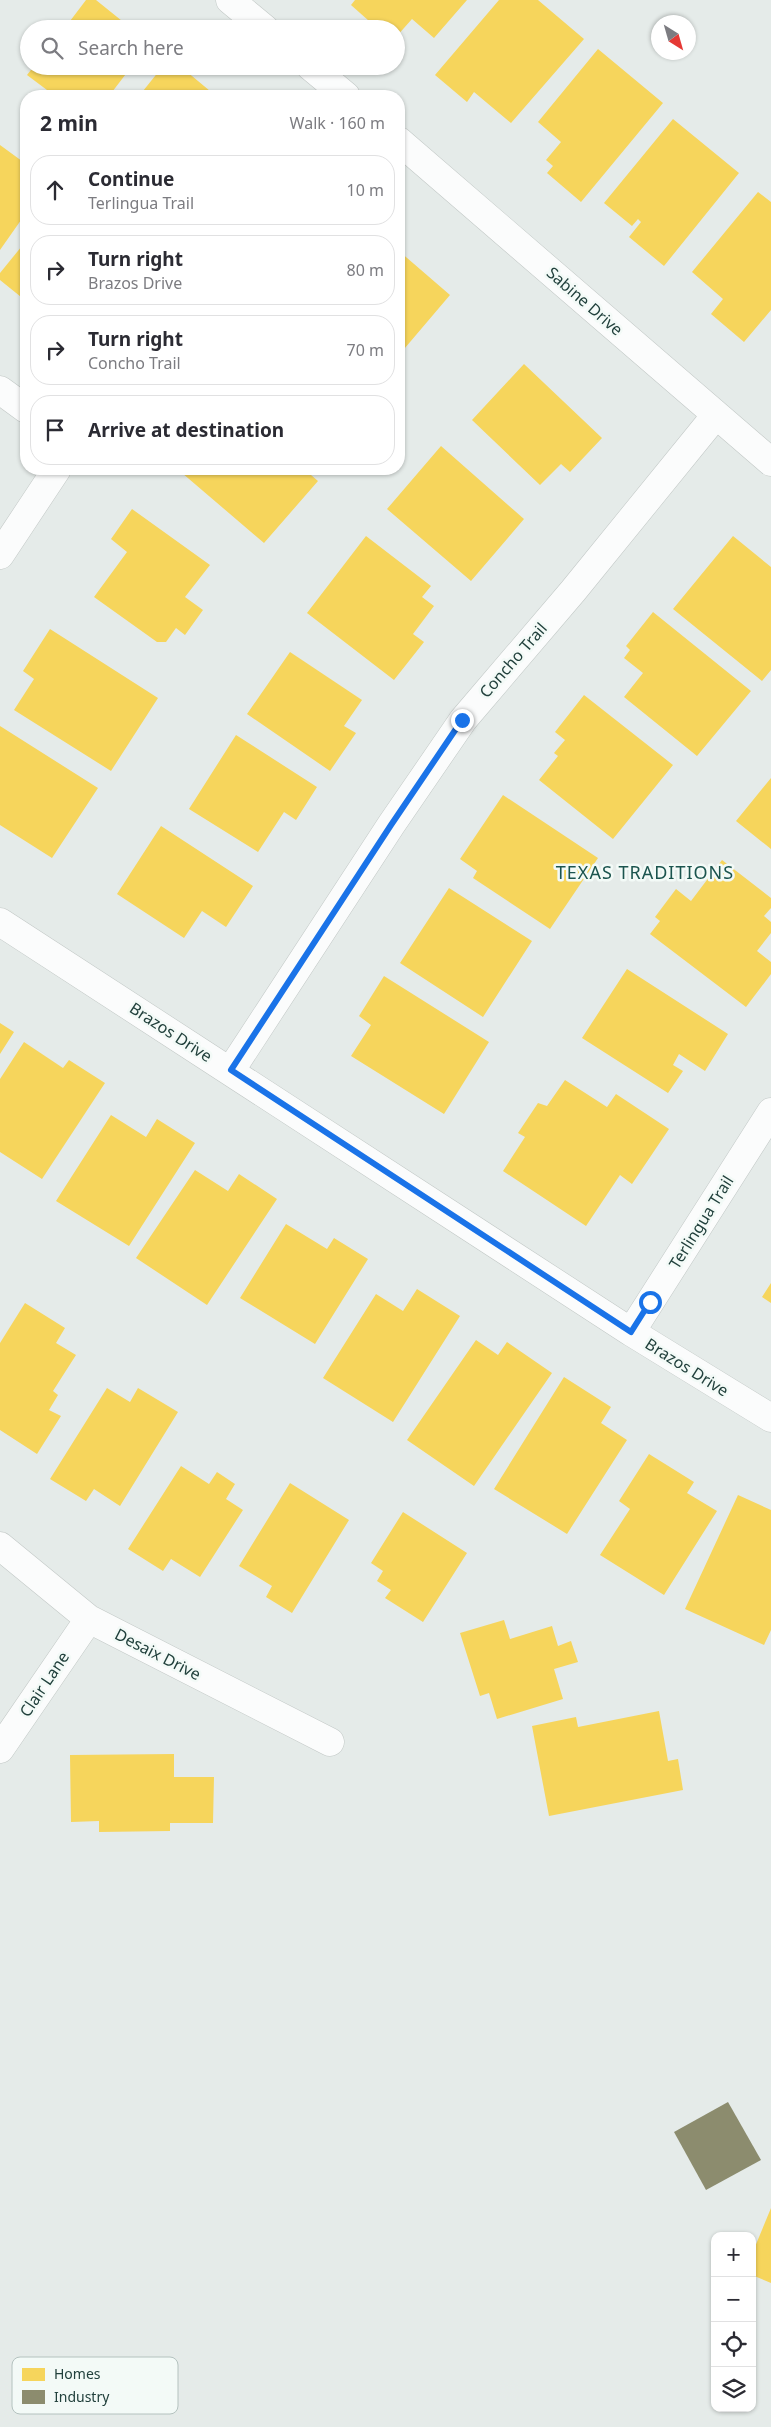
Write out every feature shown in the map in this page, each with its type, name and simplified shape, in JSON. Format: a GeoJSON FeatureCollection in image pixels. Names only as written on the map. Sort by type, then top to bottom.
{"type":"FeatureCollection","features":[{"type":"Feature","properties":{"kind":"street"},"geometry":{"type":"LineString","coordinates":[[230,0],[253,20]]}},
{"type":"Feature","properties":{"kind":"street"},"geometry":{"type":"LineString","coordinates":[[321,75],[339,90]]}},
{"type":"Feature","properties":{"kind":"street","name":"Sabine Drive"},"geometry":{"type":"LineString","coordinates":[[405,146],[771,462]]}},
{"type":"Feature","properties":{"kind":"street"},"geometry":{"type":"LineString","coordinates":[[0,390],[20,405]]}},
{"type":"Feature","properties":{"kind":"street","name":"Concho Trail"},"geometry":{"type":"LineString","coordinates":[[231,1070],[462,720],[573,591],[716,415]]}},
{"type":"Feature","properties":{"kind":"street"},"geometry":{"type":"LineString","coordinates":[[0,555],[53,475]]}},
{"type":"Feature","properties":{"kind":"street","name":"Brazos Drive"},"geometry":{"type":"LineString","coordinates":[[0,922],[231,1070],[631,1332],[771,1418]]}},
{"type":"Feature","properties":{"kind":"street","name":"Terlingua Trail"},"geometry":{"type":"LineString","coordinates":[[631,1332],[771,1112]]}},
{"type":"Feature","properties":{"kind":"street","name":"Desaix Drive"},"geometry":{"type":"LineString","coordinates":[[0,1546],[89,1619],[330,1742]]}},
{"type":"Feature","properties":{"kind":"street","name":"Clair Lane"},"geometry":{"type":"LineString","coordinates":[[0,1749],[89,1619]]}},
{"type":"Feature","properties":{"kind":"building: Homes"},"geometry":{"type":"Polygon","coordinates":[[[86,0],[96,0],[121,20],[71,20],[86,0]]]}},
{"type":"Feature","properties":{"kind":"building: Homes"},"geometry":{"type":"Polygon","coordinates":[[[355,0],[467,0],[434,38],[412,19],[405,27],[405,20],[368,20],[351,5],[355,0]]]}},
{"type":"Feature","properties":{"kind":"building: Homes"},"geometry":{"type":"Polygon","coordinates":[[[499,0],[538,0],[584,39],[511,123],[474,92],[467,102],[435,75],[499,0]]]}},
{"type":"Feature","properties":{"kind":"building: Homes"},"geometry":{"type":"Polygon","coordinates":[[[598,49],[663,103],[581,202],[547,173],[553,166],[546,160],[561,142],[538,122],[598,49]]]}},
{"type":"Feature","properties":{"kind":"building: Homes"},"geometry":{"type":"Polygon","coordinates":[[[27,75],[125,75],[114,90],[47,90],[27,75]]]}},
{"type":"Feature","properties":{"kind":"building: Homes"},"geometry":{"type":"Polygon","coordinates":[[[156,75],[191,75],[209,90],[144,90],[156,75]]]}},
{"type":"Feature","properties":{"kind":"building: Homes"},"geometry":{"type":"Polygon","coordinates":[[[673,119],[739,173],[664,266],[629,237],[641,222],[638,219],[632,226],[604,203],[673,119]]]}},
{"type":"Feature","properties":{"kind":"building: Homes"},"geometry":{"type":"Polygon","coordinates":[[[0,145],[20,160],[20,222],[0,250],[0,145]]]}},
{"type":"Feature","properties":{"kind":"building: Homes"},"geometry":{"type":"Polygon","coordinates":[[[758,192],[771,202],[771,310],[744,342],[711,314],[723,299],[692,272],[758,192]]]}},
{"type":"Feature","properties":{"kind":"building: Homes"},"geometry":{"type":"Polygon","coordinates":[[[20,248],[20,296],[0,280],[0,273],[20,248]]]}},
{"type":"Feature","properties":{"kind":"building: Homes"},"geometry":{"type":"Polygon","coordinates":[[[405,256],[450,295],[405,348],[405,256]]]}},
{"type":"Feature","properties":{"kind":"building: Homes"},"geometry":{"type":"Polygon","coordinates":[[[524,364],[602,438],[570,472],[561,464],[540,485],[472,420],[524,364]]]}},
{"type":"Feature","properties":{"kind":"building: Homes"},"geometry":{"type":"Polygon","coordinates":[[[441,446],[524,519],[471,581],[387,509],[441,446]]]}},
{"type":"Feature","properties":{"kind":"building: Homes"},"geometry":{"type":"Polygon","coordinates":[[[184,475],[311,475],[318,481],[264,543],[184,475]]]}},
{"type":"Feature","properties":{"kind":"building: Homes"},"geometry":{"type":"Polygon","coordinates":[[[132,509],[210,565],[185,597],[203,610],[185,635],[176,628],[166,642],[157,642],[94,597],[127,552],[111,539],[132,509]]]}},
{"type":"Feature","properties":{"kind":"building: Homes"},"geometry":{"type":"Polygon","coordinates":[[[366,536],[431,586],[422,597],[434,606],[413,634],[424,642],[394,680],[307,613],[366,536]]]}},
{"type":"Feature","properties":{"kind":"building: Homes"},"geometry":{"type":"Polygon","coordinates":[[[733,536],[771,567],[771,670],[762,681],[673,609],[733,536]]]}},
{"type":"Feature","properties":{"kind":"building: Homes"},"geometry":{"type":"Polygon","coordinates":[[[653,612],[751,691],[697,756],[624,697],[643,673],[624,658],[630,650],[626,646],[653,612]]]}},
{"type":"Feature","properties":{"kind":"building: Homes"},"geometry":{"type":"Polygon","coordinates":[[[50,629],[158,698],[111,771],[14,710],[34,679],[23,671],[50,629]]]}},
{"type":"Feature","properties":{"kind":"building: Homes"},"geometry":{"type":"Polygon","coordinates":[[[290,652],[362,700],[344,726],[356,733],[330,771],[247,714],[290,652]]]}},
{"type":"Feature","properties":{"kind":"building: Homes"},"geometry":{"type":"Polygon","coordinates":[[[584,695],[673,765],[613,839],[539,780],[558,756],[554,753],[565,740],[555,732],[584,695]]]}},
{"type":"Feature","properties":{"kind":"building: Homes"},"geometry":{"type":"Polygon","coordinates":[[[0,726],[98,788],[52,858],[0,825],[0,726]]]}},
{"type":"Feature","properties":{"kind":"building: Homes"},"geometry":{"type":"Polygon","coordinates":[[[236,735],[317,787],[296,820],[284,812],[258,852],[189,809],[236,735]]]}},
{"type":"Feature","properties":{"kind":"building: Homes"},"geometry":{"type":"Polygon","coordinates":[[[771,778],[771,849],[736,821],[771,778]]]}},
{"type":"Feature","properties":{"kind":"building: Homes"},"geometry":{"type":"Polygon","coordinates":[[[503,795],[598,858],[550,929],[473,878],[477,871],[460,859],[503,795]]]}},
{"type":"Feature","properties":{"kind":"building: Homes"},"geometry":{"type":"Polygon","coordinates":[[[161,826],[253,886],[226,927],[202,911],[184,938],[117,894],[161,826]]]}},
{"type":"Feature","properties":{"kind":"building: Homes"},"geometry":{"type":"Polygon","coordinates":[[[722,860],[771,898],[771,908],[764,916],[771,922],[771,933],[757,951],[771,962],[771,974],[746,1007],[650,934],[660,921],[655,917],[676,889],[691,901],[722,860]]]}},
{"type":"Feature","properties":{"kind":"building: Homes"},"geometry":{"type":"Polygon","coordinates":[[[449,888],[532,941],[483,1017],[400,963],[449,888]]]}},
{"type":"Feature","properties":{"kind":"building: Homes"},"geometry":{"type":"Polygon","coordinates":[[[627,969],[728,1034],[705,1071],[679,1054],[673,1065],[683,1071],[668,1093],[582,1038],[627,969]]]}},
{"type":"Feature","properties":{"kind":"building: Homes"},"geometry":{"type":"Polygon","coordinates":[[[384,976],[489,1042],[444,1114],[351,1056],[371,1025],[359,1016],[384,976]]]}},
{"type":"Feature","properties":{"kind":"building: Homes"},"geometry":{"type":"Polygon","coordinates":[[[0,1023],[14,1032],[0,1054],[0,1023]]]}},
{"type":"Feature","properties":{"kind":"building: Homes"},"geometry":{"type":"Polygon","coordinates":[[[24,1042],[63,1068],[69,1060],[105,1083],[42,1179],[0,1152],[0,1079],[24,1042]]]}},
{"type":"Feature","properties":{"kind":"building: Homes"},"geometry":{"type":"Polygon","coordinates":[[[565,1080],[607,1107],[616,1094],[669,1129],[632,1184],[620,1175],[586,1226],[503,1171],[525,1137],[518,1133],[538,1103],[547,1106],[565,1080]]]}},
{"type":"Feature","properties":{"kind":"building: Homes"},"geometry":{"type":"Polygon","coordinates":[[[111,1115],[146,1137],[157,1119],[195,1143],[129,1246],[56,1201],[111,1115]]]}},
{"type":"Feature","properties":{"kind":"building: Homes"},"geometry":{"type":"Polygon","coordinates":[[[195,1170],[228,1191],[239,1174],[277,1199],[207,1305],[136,1258],[195,1170]]]}},
{"type":"Feature","properties":{"kind":"building: Homes"},"geometry":{"type":"Polygon","coordinates":[[[286,1224],[327,1249],[334,1238],[368,1259],[315,1344],[240,1298],[286,1224]]]}},
{"type":"Feature","properties":{"kind":"building: Homes"},"geometry":{"type":"Polygon","coordinates":[[[771,1283],[771,1303],[762,1297],[771,1283]]]}},
{"type":"Feature","properties":{"kind":"building: Homes"},"geometry":{"type":"Polygon","coordinates":[[[417,1289],[460,1316],[393,1422],[323,1378],[376,1294],[403,1311],[417,1289]]]}},
{"type":"Feature","properties":{"kind":"building: Homes"},"geometry":{"type":"Polygon","coordinates":[[[25,1303],[65,1328],[56,1343],[76,1355],[53,1391],[58,1395],[49,1410],[61,1416],[37,1454],[0,1430],[0,1343],[25,1303]]]}},
{"type":"Feature","properties":{"kind":"building: Homes"},"geometry":{"type":"Polygon","coordinates":[[[476,1340],[498,1355],[507,1342],[552,1373],[474,1486],[407,1440],[476,1340]]]}},
{"type":"Feature","properties":{"kind":"building: Homes"},"geometry":{"type":"Polygon","coordinates":[[[564,1377],[611,1407],[601,1423],[627,1440],[567,1534],[494,1489],[564,1377]]]}},
{"type":"Feature","properties":{"kind":"building: Homes"},"geometry":{"type":"Polygon","coordinates":[[[107,1388],[130,1402],[138,1388],[178,1412],[120,1506],[94,1489],[86,1501],[50,1479],[107,1388]]]}},
{"type":"Feature","properties":{"kind":"building: Homes"},"geometry":{"type":"Polygon","coordinates":[[[649,1454],[694,1482],[687,1493],[717,1511],[664,1595],[600,1555],[630,1509],[619,1501],[649,1454]]]}},
{"type":"Feature","properties":{"kind":"building: Homes"},"geometry":{"type":"Polygon","coordinates":[[[181,1466],[209,1484],[217,1472],[235,1484],[226,1499],[243,1510],[200,1577],[171,1559],[163,1571],[128,1549],[181,1466]]]}},
{"type":"Feature","properties":{"kind":"building: Homes"},"geometry":{"type":"Polygon","coordinates":[[[290,1483],[349,1520],[292,1613],[266,1597],[272,1586],[239,1566],[290,1483]]]}},
{"type":"Feature","properties":{"kind":"building: Homes"},"geometry":{"type":"Polygon","coordinates":[[[738,1495],[771,1510],[771,1630],[764,1645],[685,1609],[738,1495]]]}},
{"type":"Feature","properties":{"kind":"building: Homes"},"geometry":{"type":"Polygon","coordinates":[[[403,1512],[467,1553],[423,1622],[385,1598],[391,1590],[377,1581],[383,1571],[371,1563],[403,1512]]]}},
{"type":"Feature","properties":{"kind":"building: Homes"},"geometry":{"type":"Polygon","coordinates":[[[504,1620],[510,1639],[552,1626],[558,1646],[571,1641],[578,1662],[554,1669],[563,1699],[497,1719],[489,1693],[480,1696],[460,1633],[504,1620]]]}},
{"type":"Feature","properties":{"kind":"building: Homes"},"geometry":{"type":"Polygon","coordinates":[[[659,1711],[668,1761],[678,1759],[683,1790],[549,1816],[532,1726],[576,1717],[578,1727],[659,1711]]]}},
{"type":"Feature","properties":{"kind":"building: Homes"},"geometry":{"type":"Polygon","coordinates":[[[174,1754],[174,1777],[214,1777],[213,1823],[170,1823],[170,1831],[99,1832],[99,1821],[71,1822],[70,1755],[174,1754]]]}},
{"type":"Feature","properties":{"kind":"building: Homes"},"geometry":{"type":"Polygon","coordinates":[[[771,2208],[771,2283],[756,2277],[756,2244],[771,2208]]]}},
{"type":"Feature","properties":{"kind":"building: Industry"},"geometry":{"type":"Polygon","coordinates":[[[728,2102],[761,2160],[706,2190],[674,2132],[728,2102]]]}},
{"type":"Feature","properties":{"kind":"district","name":"TEXAS TRADITIONS"},"geometry":{"type":"Point","coordinates":[645,873]}},
{"type":"Feature","properties":{"kind":"route"},"geometry":{"type":"LineString","coordinates":[[462,720],[231,1070],[631,1332],[650,1302]]}}]}
